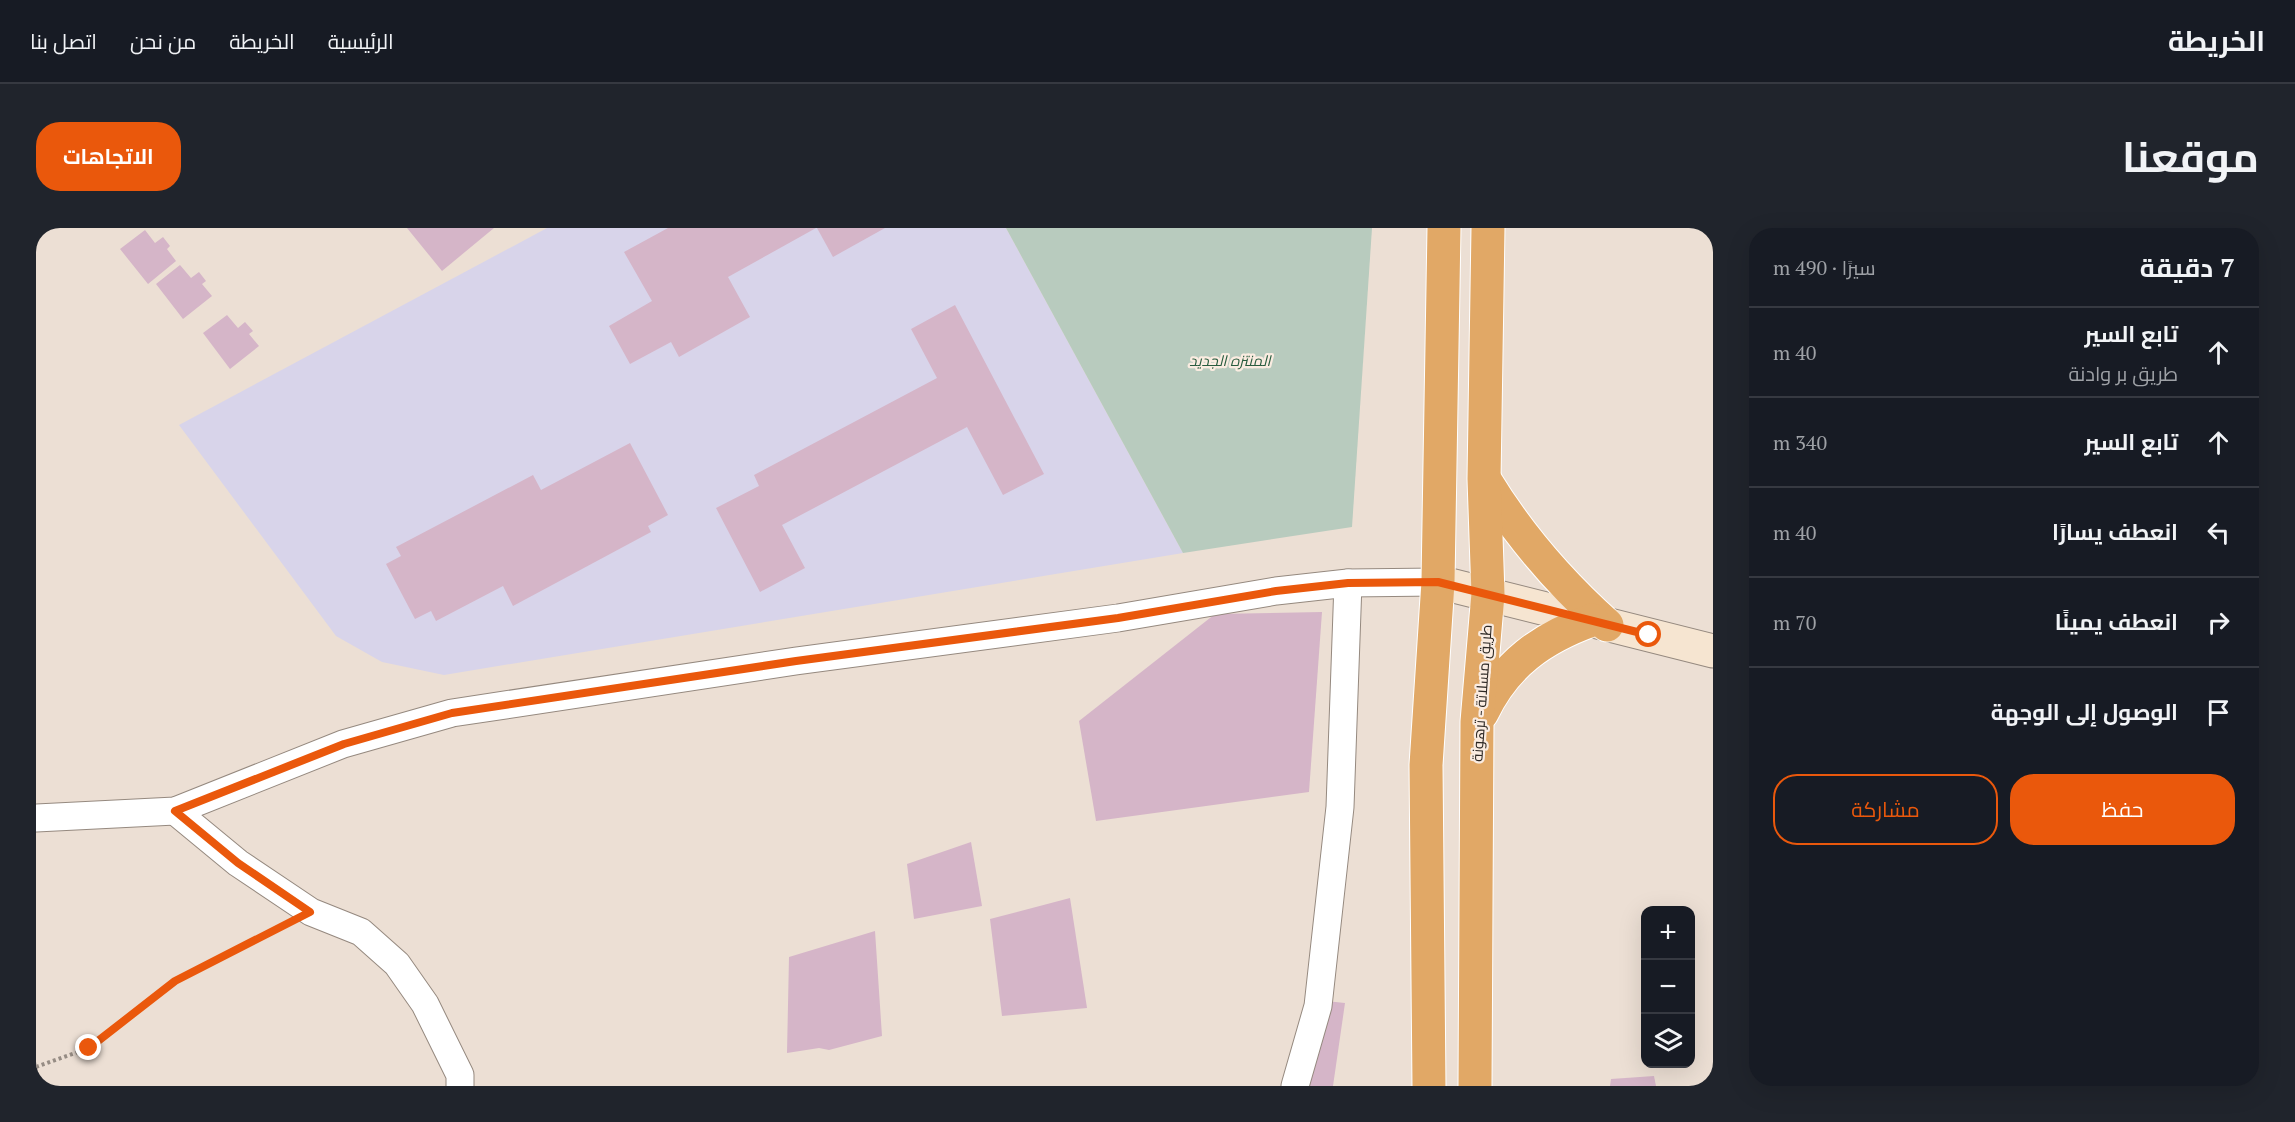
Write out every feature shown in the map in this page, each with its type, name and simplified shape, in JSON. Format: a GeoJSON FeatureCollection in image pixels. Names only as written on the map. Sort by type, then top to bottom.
{"type":"FeatureCollection","features":[{"type":"Feature","properties":{"kind":"highway"},"geometry":{"type":"LineString","coordinates":[[1429,1086],[1426,765],[1438,582],[1444,228]]}},
{"type":"Feature","properties":{"kind":"highway","name":"طريق مسلاتة - ترهونة"},"geometry":{"type":"LineString","coordinates":[[1475,1086],[1478,722],[1488,594],[1485,479],[1488,228]]}},
{"type":"Feature","properties":{"kind":"highway"},"geometry":{"type":"LineString","coordinates":[[1485,479],[1509,520],[1539,558],[1599,622]]}},
{"type":"Feature","properties":{"kind":"highway"},"geometry":{"type":"LineString","coordinates":[[1478,722],[1491,694],[1510,668],[1526,654],[1562,631],[1599,622]]}},
{"type":"Feature","properties":{"kind":"street"},"geometry":{"type":"LineString","coordinates":[[36,818],[175,811],[344,744],[452,713],[796,661],[1118,618],[1276,591],[1348,583],[1438,582],[1713,651]]}},
{"type":"Feature","properties":{"kind":"street"},"geometry":{"type":"LineString","coordinates":[[1295,1086],[1318,1006],[1340,807],[1348,583]]}},
{"type":"Feature","properties":{"kind":"street"},"geometry":{"type":"LineString","coordinates":[[175,811],[238,863],[310,912],[361,932],[397,964],[425,1004],[460,1075],[460,1086]]}},
{"type":"Feature","properties":{"kind":"path"},"geometry":{"type":"LineString","coordinates":[[36,1067],[89,1048],[175,981],[310,912]]}},
{"type":"Feature","properties":{"kind":"shaded area"},"geometry":{"type":"Polygon","coordinates":[[[547,228],[1006,228],[1183,553],[444,675],[382,662],[336,636],[179,425],[547,228]]]}},
{"type":"Feature","properties":{"kind":"green space","name":"المنتزه الجديد"},"geometry":{"type":"Polygon","coordinates":[[[1006,228],[1372,228],[1352,527],[1183,553],[1006,228]]]}},
{"type":"Feature","properties":{"kind":"building"},"geometry":{"type":"Polygon","coordinates":[[[407,228],[494,228],[442,271],[407,228]]]}},
{"type":"Feature","properties":{"kind":"building"},"geometry":{"type":"Polygon","coordinates":[[[668,228],[816,228],[728,277],[750,317],[679,357],[671,342],[630,364],[609,326],[652,301],[624,252],[668,228]]]}},
{"type":"Feature","properties":{"kind":"building"},"geometry":{"type":"Polygon","coordinates":[[[817,228],[885,228],[833,257],[817,228]]]}},
{"type":"Feature","properties":{"kind":"building"},"geometry":{"type":"Polygon","coordinates":[[[145,230],[155,243],[163,237],[170,246],[167,249],[176,261],[148,284],[120,249],[145,230]]]}},
{"type":"Feature","properties":{"kind":"building"},"geometry":{"type":"Polygon","coordinates":[[[180,265],[191,278],[199,272],[206,281],[202,284],[212,296],[183,319],[156,284],[180,265]]]}},
{"type":"Feature","properties":{"kind":"building"},"geometry":{"type":"Polygon","coordinates":[[[955,305],[1044,474],[1003,495],[967,427],[782,525],[805,568],[760,592],[716,508],[759,486],[754,475],[937,378],[911,329],[955,305]]]}},
{"type":"Feature","properties":{"kind":"building"},"geometry":{"type":"Polygon","coordinates":[[[227,315],[238,328],[245,322],[253,331],[249,334],[259,346],[230,369],[203,333],[227,315]]]}},
{"type":"Feature","properties":{"kind":"building"},"geometry":{"type":"Polygon","coordinates":[[[630,443],[668,515],[648,526],[651,532],[513,606],[503,586],[436,621],[431,611],[415,619],[386,564],[401,556],[396,547],[533,475],[541,490],[630,443]]]}},
{"type":"Feature","properties":{"kind":"building"},"geometry":{"type":"Polygon","coordinates":[[[1322,612],[1309,792],[1096,821],[1079,721],[1215,614],[1322,612]]]}},
{"type":"Feature","properties":{"kind":"building"},"geometry":{"type":"Polygon","coordinates":[[[971,842],[982,906],[914,919],[907,864],[971,842]]]}},
{"type":"Feature","properties":{"kind":"building"},"geometry":{"type":"Polygon","coordinates":[[[1070,898],[1087,1008],[1002,1016],[990,919],[1070,898]]]}},
{"type":"Feature","properties":{"kind":"building"},"geometry":{"type":"Polygon","coordinates":[[[875,931],[882,1036],[829,1050],[819,1048],[787,1053],[789,957],[875,931]]]}},
{"type":"Feature","properties":{"kind":"building"},"geometry":{"type":"Polygon","coordinates":[[[1326,1001],[1345,1003],[1333,1086],[1302,1086],[1326,1001]]]}},
{"type":"Feature","properties":{"kind":"building"},"geometry":{"type":"Polygon","coordinates":[[[1654,1076],[1656,1086],[1610,1086],[1611,1079],[1654,1076]]]}},
{"type":"Feature","properties":{"kind":"route"},"geometry":{"type":"LineString","coordinates":[[89,1048],[175,981],[310,912],[238,863],[175,811],[344,744],[452,713],[796,661],[1118,618],[1276,591],[1348,583],[1438,582],[1649,635]]}}]}
